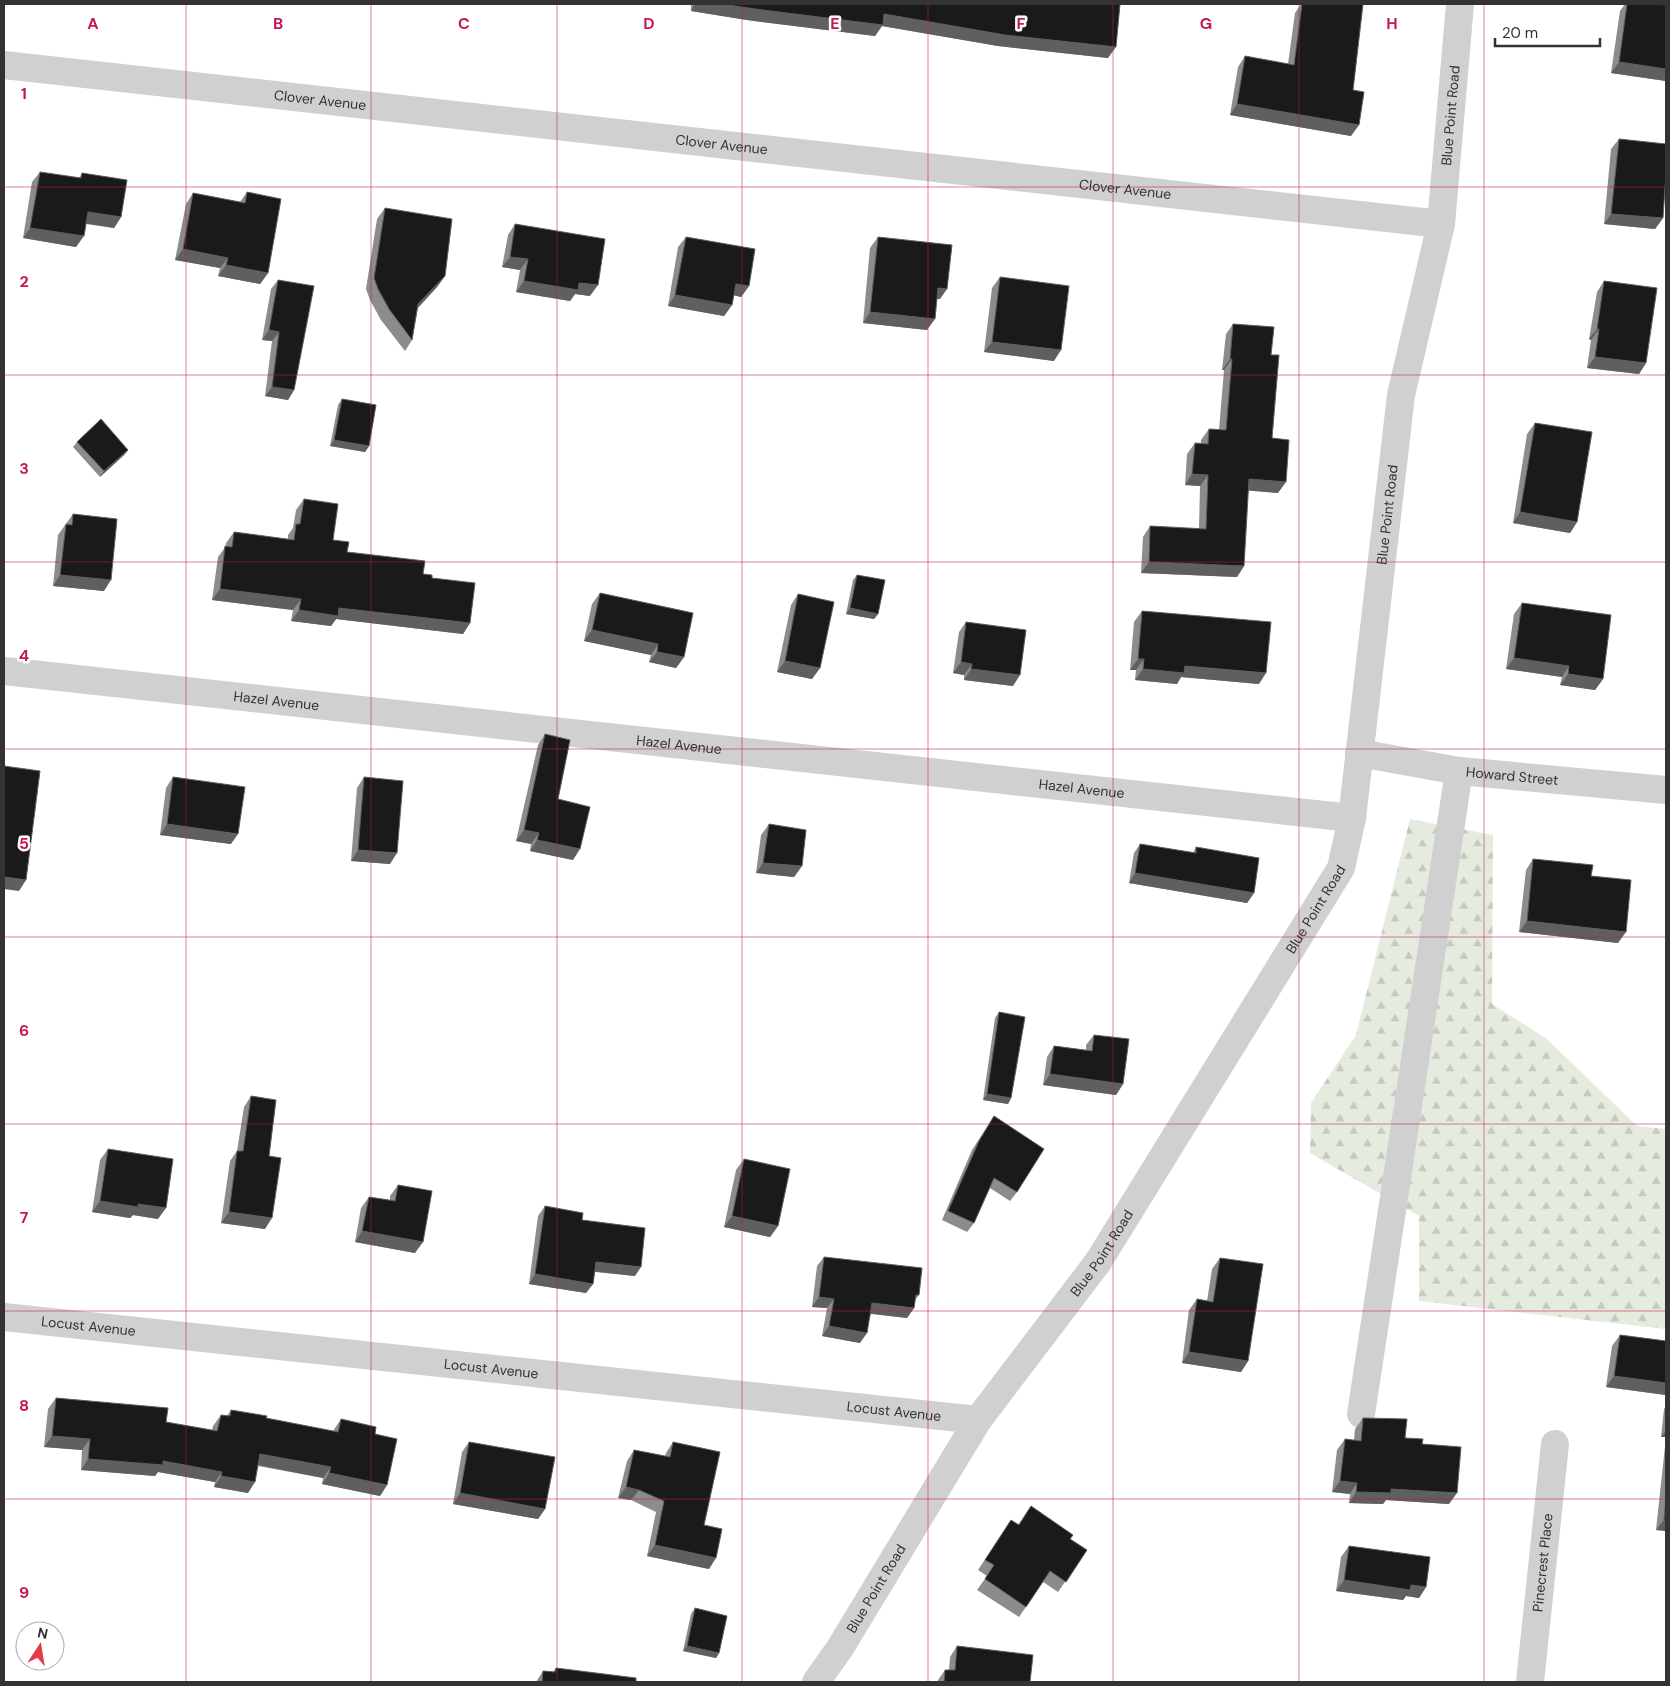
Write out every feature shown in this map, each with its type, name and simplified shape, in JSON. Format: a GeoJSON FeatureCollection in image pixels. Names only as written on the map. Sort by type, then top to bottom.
{"type":"FeatureCollection","features":[{"type":"Feature","properties":{"kind":"street","name":"Blue Point Road"},"geometry":{"type":"LineString","coordinates":[[816,1682],[840,1648],[978,1420],[1098,1262],[1342,868],[1352,818],[1401,395],[1441,224],[1460,4]]}},
{"type":"Feature","properties":{"kind":"street","name":"Clover Avenue"},"geometry":{"type":"LineString","coordinates":[[4,65],[1441,224]]}},
{"type":"Feature","properties":{"kind":"street","name":"Hazel Avenue"},"geometry":{"type":"LineString","coordinates":[[4,671],[1352,818]]}},
{"type":"Feature","properties":{"kind":"street","name":"Howard Street"},"geometry":{"type":"LineString","coordinates":[[1359,754],[1460,771],[1666,790]]}},
{"type":"Feature","properties":{"kind":"street"},"geometry":{"type":"LineString","coordinates":[[1361,1414],[1460,771]]}},
{"type":"Feature","properties":{"kind":"street","name":"Locust Avenue"},"geometry":{"type":"LineString","coordinates":[[4,1318],[978,1420]]}},
{"type":"Feature","properties":{"kind":"street","name":"Pinecrest Place"},"geometry":{"type":"LineString","coordinates":[[1530,1682],[1555,1444]]}},
{"type":"Feature","properties":{"kind":"green space"},"geometry":{"type":"Polygon","coordinates":[[[1410,819],[1493,835],[1492,1004],[1547,1039],[1637,1126],[1666,1129],[1666,1329],[1419,1301],[1419,1216],[1310,1153],[1311,1103],[1356,1035],[1410,819]]]}},
{"type":"Feature","properties":{"kind":"building"},"geometry":{"type":"Polygon","coordinates":[[[722,4],[1120,4],[1116,47],[1005,35],[884,14],[883,25],[722,4]]]}},
{"type":"Feature","properties":{"kind":"building"},"geometry":{"type":"Polygon","coordinates":[[[1302,4],[1363,4],[1353,90],[1364,92],[1359,125],[1237,104],[1245,56],[1294,65],[1302,4]]]}},
{"type":"Feature","properties":{"kind":"building"},"geometry":{"type":"Polygon","coordinates":[[[1627,4],[1666,5],[1666,69],[1619,62],[1627,4]]]}},
{"type":"Feature","properties":{"kind":"building"},"geometry":{"type":"Polygon","coordinates":[[[1619,139],[1666,144],[1663,218],[1611,214],[1619,139]]]}},
{"type":"Feature","properties":{"kind":"building"},"geometry":{"type":"Polygon","coordinates":[[[40,172],[81,178],[82,173],[127,180],[121,217],[88,212],[84,236],[30,228],[40,172]]]}},
{"type":"Feature","properties":{"kind":"building"},"geometry":{"type":"Polygon","coordinates":[[[247,192],[281,199],[268,273],[226,265],[228,258],[183,249],[193,193],[245,203],[247,192]]]}},
{"type":"Feature","properties":{"kind":"building"},"geometry":{"type":"Polygon","coordinates":[[[385,208],[452,219],[445,276],[418,304],[412,340],[389,309],[374,278],[385,208]]]}},
{"type":"Feature","properties":{"kind":"building"},"geometry":{"type":"Polygon","coordinates":[[[515,224],[605,239],[598,285],[579,283],[578,290],[524,281],[528,259],[510,257],[515,224]]]}},
{"type":"Feature","properties":{"kind":"building"},"geometry":{"type":"Polygon","coordinates":[[[686,237],[755,249],[749,286],[736,284],[732,305],[675,295],[686,237]]]}},
{"type":"Feature","properties":{"kind":"building"},"geometry":{"type":"Polygon","coordinates":[[[878,237],[952,245],[947,289],[938,288],[935,319],[870,312],[878,237]]]}},
{"type":"Feature","properties":{"kind":"building"},"geometry":{"type":"Polygon","coordinates":[[[1000,277],[1069,286],[1061,350],[992,342],[1000,277]]]}},
{"type":"Feature","properties":{"kind":"building"},"geometry":{"type":"Polygon","coordinates":[[[278,280],[314,286],[294,390],[272,387],[279,332],[269,330],[278,280]]]}},
{"type":"Feature","properties":{"kind":"building"},"geometry":{"type":"Polygon","coordinates":[[[1604,281],[1657,288],[1646,363],[1595,357],[1604,281]]]}},
{"type":"Feature","properties":{"kind":"building"},"geometry":{"type":"Polygon","coordinates":[[[1233,324],[1274,327],[1271,355],[1279,355],[1272,438],[1289,440],[1286,482],[1249,479],[1244,566],[1149,562],[1150,526],[1206,529],[1208,475],[1192,474],[1195,443],[1208,444],[1209,429],[1226,430],[1233,324]]]}},
{"type":"Feature","properties":{"kind":"building"},"geometry":{"type":"Polygon","coordinates":[[[342,399],[376,405],[369,446],[334,440],[342,399]]]}},
{"type":"Feature","properties":{"kind":"building"},"geometry":{"type":"Polygon","coordinates":[[[101,419],[128,450],[104,471],[77,442],[101,419]]]}},
{"type":"Feature","properties":{"kind":"building"},"geometry":{"type":"Polygon","coordinates":[[[1535,423],[1592,432],[1577,522],[1520,512],[1535,423]]]}},
{"type":"Feature","properties":{"kind":"building"},"geometry":{"type":"Polygon","coordinates":[[[304,499],[338,504],[333,540],[349,542],[347,552],[425,561],[423,574],[432,575],[432,578],[475,583],[470,623],[339,608],[338,616],[299,610],[301,599],[220,589],[225,546],[232,547],[234,532],[294,540],[296,524],[300,524],[304,499]]]}},
{"type":"Feature","properties":{"kind":"building"},"geometry":{"type":"Polygon","coordinates":[[[73,514],[117,519],[111,580],[60,575],[66,524],[72,525],[73,514]]]}},
{"type":"Feature","properties":{"kind":"building"},"geometry":{"type":"Polygon","coordinates":[[[857,575],[885,580],[878,614],[850,608],[857,575]]]}},
{"type":"Feature","properties":{"kind":"building"},"geometry":{"type":"Polygon","coordinates":[[[600,593],[693,613],[684,657],[657,652],[658,644],[592,630],[600,593]]]}},
{"type":"Feature","properties":{"kind":"building"},"geometry":{"type":"Polygon","coordinates":[[[798,594],[834,602],[820,668],[785,661],[798,594]]]}},
{"type":"Feature","properties":{"kind":"building"},"geometry":{"type":"Polygon","coordinates":[[[1522,603],[1611,615],[1603,679],[1568,674],[1569,666],[1514,658],[1522,603]]]}},
{"type":"Feature","properties":{"kind":"building"},"geometry":{"type":"Polygon","coordinates":[[[1142,611],[1271,622],[1266,673],[1185,666],[1184,673],[1143,669],[1144,659],[1138,659],[1142,611]]]}},
{"type":"Feature","properties":{"kind":"building"},"geometry":{"type":"Polygon","coordinates":[[[966,622],[1026,630],[1020,675],[971,669],[972,664],[961,662],[966,622]]]}},
{"type":"Feature","properties":{"kind":"building"},"geometry":{"type":"Polygon","coordinates":[[[545,734],[570,740],[558,799],[590,807],[580,849],[537,840],[539,833],[524,830],[545,734]]]}},
{"type":"Feature","properties":{"kind":"building"},"geometry":{"type":"Polygon","coordinates":[[[4,766],[40,771],[26,880],[4,877],[4,766]]]}},
{"type":"Feature","properties":{"kind":"building"},"geometry":{"type":"Polygon","coordinates":[[[173,777],[245,787],[238,834],[167,824],[173,777]]]}},
{"type":"Feature","properties":{"kind":"building"},"geometry":{"type":"Polygon","coordinates":[[[364,777],[403,781],[397,853],[358,850],[364,777]]]}},
{"type":"Feature","properties":{"kind":"building"},"geometry":{"type":"Polygon","coordinates":[[[769,824],[806,830],[802,866],[763,863],[769,824]]]}},
{"type":"Feature","properties":{"kind":"building"},"geometry":{"type":"Polygon","coordinates":[[[1140,844],[1196,853],[1196,847],[1259,858],[1254,893],[1135,873],[1140,844]]]}},
{"type":"Feature","properties":{"kind":"building"},"geometry":{"type":"Polygon","coordinates":[[[1533,859],[1593,865],[1591,876],[1631,880],[1626,932],[1527,921],[1533,859]]]}},
{"type":"Feature","properties":{"kind":"building"},"geometry":{"type":"Polygon","coordinates":[[[999,1012],[1025,1017],[1011,1098],[987,1094],[999,1012]]]}},
{"type":"Feature","properties":{"kind":"building"},"geometry":{"type":"Polygon","coordinates":[[[1094,1035],[1129,1039],[1123,1084],[1050,1074],[1054,1046],[1092,1051],[1094,1035]]]}},
{"type":"Feature","properties":{"kind":"building"},"geometry":{"type":"Polygon","coordinates":[[[251,1096],[276,1100],[269,1156],[281,1158],[272,1218],[229,1212],[237,1151],[243,1151],[251,1096]]]}},
{"type":"Feature","properties":{"kind":"building"},"geometry":{"type":"Polygon","coordinates":[[[994,1116],[1044,1149],[1017,1192],[994,1178],[974,1223],[948,1211],[979,1141],[994,1116]]]}},
{"type":"Feature","properties":{"kind":"building"},"geometry":{"type":"Polygon","coordinates":[[[108,1149],[173,1159],[166,1208],[138,1204],[138,1207],[100,1201],[108,1149]]]}},
{"type":"Feature","properties":{"kind":"building"},"geometry":{"type":"Polygon","coordinates":[[[744,1159],[790,1169],[778,1226],[732,1216],[744,1159]]]}},
{"type":"Feature","properties":{"kind":"building"},"geometry":{"type":"Polygon","coordinates":[[[398,1185],[432,1191],[423,1242],[362,1231],[369,1197],[395,1201],[398,1185]]]}},
{"type":"Feature","properties":{"kind":"building"},"geometry":{"type":"Polygon","coordinates":[[[545,1206],[583,1213],[582,1220],[645,1228],[641,1267],[596,1262],[593,1284],[535,1274],[545,1206]]]}},
{"type":"Feature","properties":{"kind":"building"},"geometry":{"type":"Polygon","coordinates":[[[824,1257],[922,1268],[919,1295],[916,1295],[914,1308],[872,1303],[867,1333],[829,1326],[834,1299],[819,1297],[824,1257]]]}},
{"type":"Feature","properties":{"kind":"building"},"geometry":{"type":"Polygon","coordinates":[[[1220,1258],[1263,1264],[1248,1361],[1189,1352],[1197,1299],[1213,1302],[1220,1258]]]}},
{"type":"Feature","properties":{"kind":"building"},"geometry":{"type":"Polygon","coordinates":[[[1620,1335],[1666,1341],[1666,1383],[1614,1376],[1620,1335]]]}},
{"type":"Feature","properties":{"kind":"building"},"geometry":{"type":"Polygon","coordinates":[[[56,1398],[168,1408],[166,1422],[217,1431],[221,1415],[230,1416],[231,1410],[338,1432],[341,1419],[376,1427],[375,1434],[397,1439],[387,1485],[329,1473],[331,1467],[260,1454],[255,1482],[221,1476],[222,1472],[163,1461],[163,1465],[88,1459],[90,1439],[52,1436],[56,1398]]]}},
{"type":"Feature","properties":{"kind":"building"},"geometry":{"type":"Polygon","coordinates":[[[1363,1418],[1407,1419],[1405,1438],[1423,1439],[1422,1444],[1461,1447],[1457,1493],[1391,1489],[1391,1493],[1356,1492],[1357,1483],[1340,1481],[1345,1439],[1361,1441],[1363,1418]]]}},
{"type":"Feature","properties":{"kind":"building"},"geometry":{"type":"Polygon","coordinates":[[[469,1442],[555,1457],[545,1509],[460,1493],[469,1442]]]}},
{"type":"Feature","properties":{"kind":"building"},"geometry":{"type":"Polygon","coordinates":[[[673,1442],[720,1452],[704,1525],[722,1529],[716,1558],[655,1545],[664,1501],[639,1490],[626,1487],[634,1450],[670,1457],[673,1442]]]}},
{"type":"Feature","properties":{"kind":"building"},"geometry":{"type":"Polygon","coordinates":[[[1666,1498],[1666,1520],[1664,1520],[1666,1498]]]}},
{"type":"Feature","properties":{"kind":"building"},"geometry":{"type":"Polygon","coordinates":[[[1031,1506],[1073,1535],[1070,1539],[1087,1550],[1066,1582],[1050,1571],[1026,1607],[985,1579],[994,1565],[985,1560],[1011,1520],[1019,1525],[1031,1506]]]}},
{"type":"Feature","properties":{"kind":"building"},"geometry":{"type":"Polygon","coordinates":[[[1349,1546],[1430,1557],[1426,1587],[1411,1585],[1410,1590],[1344,1580],[1349,1546]]]}},
{"type":"Feature","properties":{"kind":"building"},"geometry":{"type":"Polygon","coordinates":[[[695,1608],[727,1616],[719,1653],[687,1646],[695,1608]]]}},
{"type":"Feature","properties":{"kind":"building"},"geometry":{"type":"Polygon","coordinates":[[[957,1646],[1033,1655],[1030,1682],[944,1682],[945,1670],[955,1670],[957,1646]]]}},
{"type":"Feature","properties":{"kind":"building"},"geometry":{"type":"Polygon","coordinates":[[[556,1668],[636,1678],[636,1682],[542,1682],[543,1671],[555,1672],[556,1668]]]}}]}
